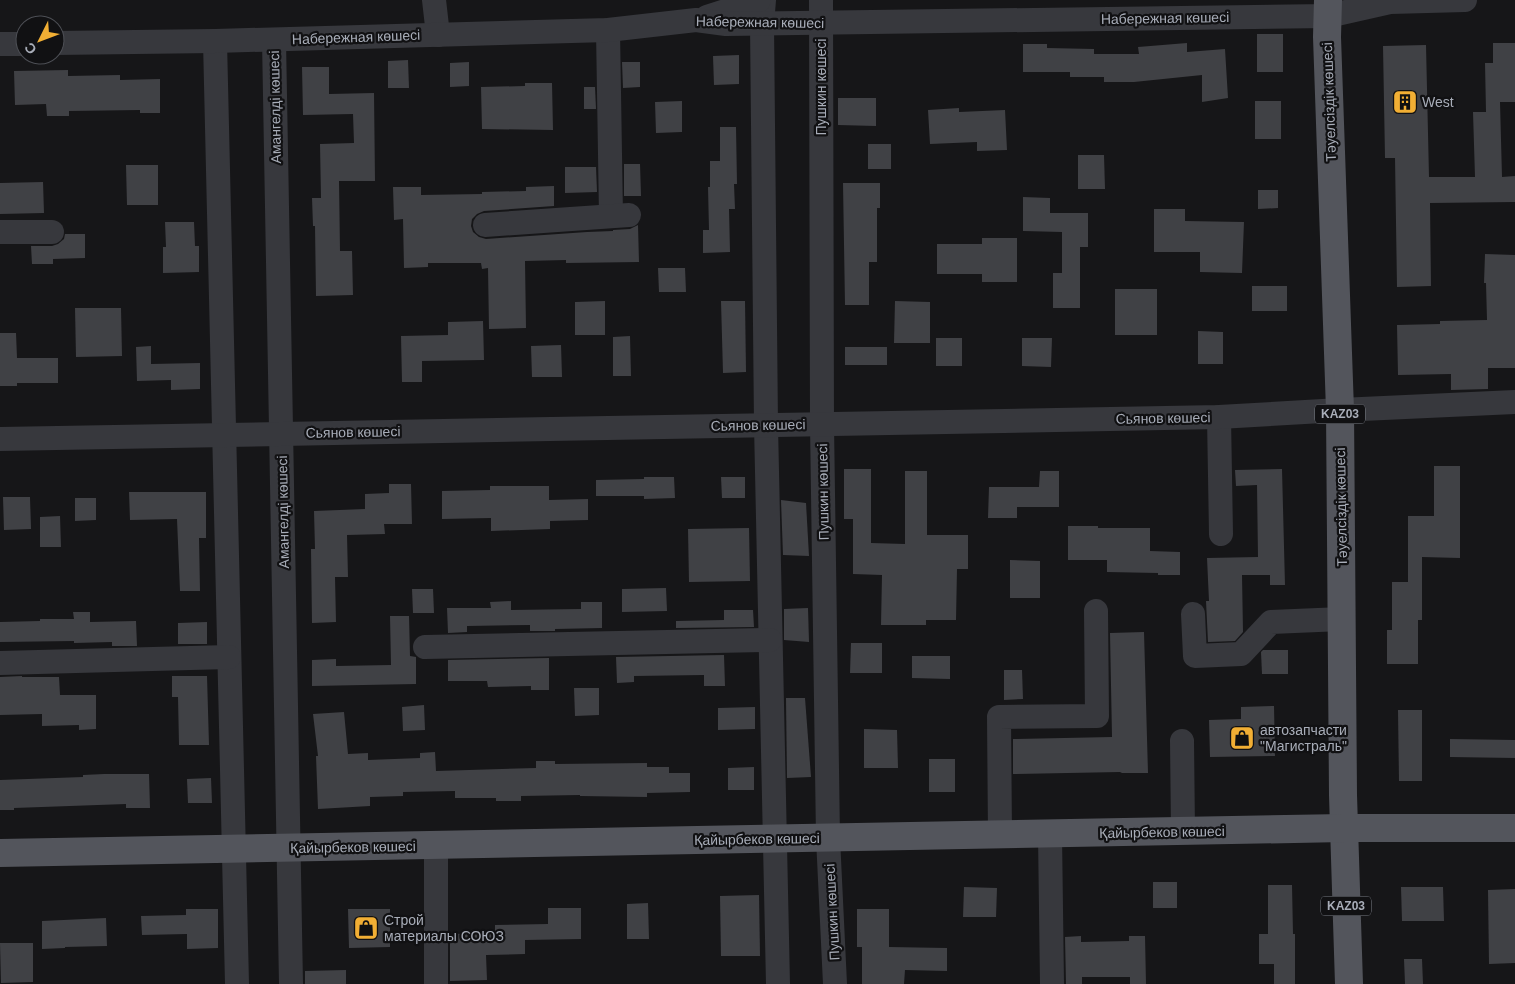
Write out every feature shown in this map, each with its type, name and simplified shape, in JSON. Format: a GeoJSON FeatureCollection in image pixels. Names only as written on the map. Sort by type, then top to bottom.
{"type":"FeatureCollection","features":[{"type":"Feature","properties":{"kind":"main road","name":"Тәуелсіздік көшесі"},"geometry":{"type":"LineString","coordinates":[[1328,8],[1327,37],[1340,410],[1344,828],[1348,984]]}},
{"type":"Feature","properties":{"kind":"main road","name":"Қайырбеков көшесі"},"geometry":{"type":"LineString","coordinates":[[0,854],[1344,828],[1515,828]]}},
{"type":"Feature","properties":{"kind":"street"},"geometry":{"type":"LineString","coordinates":[[434,0],[438,35]]}},
{"type":"Feature","properties":{"kind":"street"},"geometry":{"type":"LineString","coordinates":[[696,20],[759,0]]}},
{"type":"Feature","properties":{"kind":"street"},"geometry":{"type":"LineString","coordinates":[[764,0],[762,24],[766,425],[778,984]]}},
{"type":"Feature","properties":{"kind":"street","name":"Набережная көшесі"},"geometry":{"type":"LineString","coordinates":[[65,43],[274,40],[608,30],[696,20],[726,24],[762,24],[821,12],[1328,8],[1388,1],[1464,0]]}},
{"type":"Feature","properties":{"kind":"street","name":"Пушкин көшесі"},"geometry":{"type":"LineString","coordinates":[[821,12],[822,424],[828,838],[836,984]]}},
{"type":"Feature","properties":{"kind":"street"},"geometry":{"type":"LineString","coordinates":[[485,225],[620,215],[608,30]]}},
{"type":"Feature","properties":{"kind":"street","name":"Амангелді көшесі"},"geometry":{"type":"LineString","coordinates":[[274,40],[291,984]]}},
{"type":"Feature","properties":{"kind":"street"},"geometry":{"type":"LineString","coordinates":[[215,41],[237,984]]}},
{"type":"Feature","properties":{"kind":"street"},"geometry":{"type":"LineString","coordinates":[[0,44],[15,44]]}},
{"type":"Feature","properties":{"kind":"street"},"geometry":{"type":"LineString","coordinates":[[0,232],[52,232]]}},
{"type":"Feature","properties":{"kind":"street","name":"Сьянов көшесі"},"geometry":{"type":"LineString","coordinates":[[0,439],[1218,417],[1515,402]]}},
{"type":"Feature","properties":{"kind":"street"},"geometry":{"type":"LineString","coordinates":[[1218,417],[1221,534]]}},
{"type":"Feature","properties":{"kind":"street"},"geometry":{"type":"LineString","coordinates":[[1000,835],[999,717],[1097,716],[1096,611]]}},
{"type":"Feature","properties":{"kind":"street"},"geometry":{"type":"LineString","coordinates":[[1193,614],[1195,656],[1241,654],[1271,622],[1342,619]]}},
{"type":"Feature","properties":{"kind":"street"},"geometry":{"type":"LineString","coordinates":[[425,647],[770,640]]}},
{"type":"Feature","properties":{"kind":"street"},"geometry":{"type":"LineString","coordinates":[[0,663],[229,657]]}},
{"type":"Feature","properties":{"kind":"street"},"geometry":{"type":"LineString","coordinates":[[1182,741],[1183,831]]}},
{"type":"Feature","properties":{"kind":"street"},"geometry":{"type":"LineString","coordinates":[[1050,834],[1052,984]]}},
{"type":"Feature","properties":{"kind":"street"},"geometry":{"type":"LineString","coordinates":[[436,846],[436,984]]}},
{"type":"Feature","properties":{"kind":"building"},"geometry":{"type":"Polygon","coordinates":[[[1257,34],[1283,34],[1283,72],[1257,72],[1257,34]]]}},
{"type":"Feature","properties":{"kind":"building"},"geometry":{"type":"Polygon","coordinates":[[[1187,43],[1187,52],[1225,49],[1228,98],[1202,102],[1202,75],[1134,82],[1104,82],[1104,77],[1070,77],[1070,72],[1023,72],[1023,44],[1047,44],[1047,48],[1094,49],[1094,54],[1139,54],[1138,47],[1187,43]]]}},
{"type":"Feature","properties":{"kind":"building"},"geometry":{"type":"Polygon","coordinates":[[[1493,43],[1515,43],[1515,102],[1500,102],[1502,177],[1515,176],[1515,202],[1430,203],[1431,286],[1397,287],[1395,158],[1385,158],[1383,46],[1426,45],[1429,177],[1475,177],[1473,112],[1486,112],[1485,63],[1493,63],[1493,43]]]}},
{"type":"Feature","properties":{"kind":"building"},"geometry":{"type":"Polygon","coordinates":[[[739,55],[739,84],[714,85],[713,56],[739,55]]]}},
{"type":"Feature","properties":{"kind":"building"},"geometry":{"type":"Polygon","coordinates":[[[408,60],[409,88],[388,88],[388,61],[408,60]]]}},
{"type":"Feature","properties":{"kind":"building"},"geometry":{"type":"Polygon","coordinates":[[[469,62],[469,86],[450,87],[450,63],[469,62]]]}},
{"type":"Feature","properties":{"kind":"building"},"geometry":{"type":"Polygon","coordinates":[[[622,62],[640,62],[640,87],[623,88],[622,62]]]}},
{"type":"Feature","properties":{"kind":"building"},"geometry":{"type":"Polygon","coordinates":[[[302,67],[329,67],[329,94],[374,93],[375,181],[339,181],[340,251],[352,251],[353,295],[316,296],[315,226],[313,226],[312,198],[321,198],[320,144],[354,143],[353,114],[303,115],[302,67]]]}},
{"type":"Feature","properties":{"kind":"building"},"geometry":{"type":"Polygon","coordinates":[[[68,70],[68,76],[120,75],[120,80],[160,79],[160,113],[140,113],[140,110],[69,111],[69,116],[47,116],[46,104],[15,105],[14,71],[68,70]]]}},
{"type":"Feature","properties":{"kind":"building"},"geometry":{"type":"Polygon","coordinates":[[[525,83],[552,83],[553,130],[482,129],[481,87],[525,86],[525,83]]]}},
{"type":"Feature","properties":{"kind":"building"},"geometry":{"type":"Polygon","coordinates":[[[584,87],[595,87],[596,109],[584,109],[584,87]]]}},
{"type":"Feature","properties":{"kind":"building"},"geometry":{"type":"Polygon","coordinates":[[[838,98],[876,98],[876,126],[838,125],[838,98]]]}},
{"type":"Feature","properties":{"kind":"building"},"geometry":{"type":"Polygon","coordinates":[[[682,101],[682,132],[656,133],[655,102],[682,101]]]}},
{"type":"Feature","properties":{"kind":"building"},"geometry":{"type":"Polygon","coordinates":[[[1255,101],[1281,101],[1281,139],[1255,139],[1255,101]]]}},
{"type":"Feature","properties":{"kind":"building"},"geometry":{"type":"Polygon","coordinates":[[[959,108],[959,112],[1005,110],[1007,150],[977,151],[977,142],[930,144],[928,110],[959,108]]]}},
{"type":"Feature","properties":{"kind":"building"},"geometry":{"type":"Polygon","coordinates":[[[720,127],[736,127],[737,184],[734,184],[735,209],[729,209],[730,252],[703,253],[703,230],[709,230],[708,187],[710,187],[710,161],[720,161],[720,127]]]}},
{"type":"Feature","properties":{"kind":"building"},"geometry":{"type":"Polygon","coordinates":[[[868,144],[891,144],[891,169],[868,169],[868,144]]]}},
{"type":"Feature","properties":{"kind":"building"},"geometry":{"type":"Polygon","coordinates":[[[1078,155],[1104,155],[1105,189],[1078,189],[1078,155]]]}},
{"type":"Feature","properties":{"kind":"building"},"geometry":{"type":"Polygon","coordinates":[[[624,164],[640,164],[641,196],[624,196],[624,164]]]}},
{"type":"Feature","properties":{"kind":"building"},"geometry":{"type":"Polygon","coordinates":[[[126,165],[158,165],[158,205],[127,205],[126,165]]]}},
{"type":"Feature","properties":{"kind":"building"},"geometry":{"type":"Polygon","coordinates":[[[565,167],[596,167],[597,192],[565,193],[565,167]]]}},
{"type":"Feature","properties":{"kind":"building"},"geometry":{"type":"Polygon","coordinates":[[[43,182],[44,213],[0,214],[0,183],[43,182]]]}},
{"type":"Feature","properties":{"kind":"building"},"geometry":{"type":"Polygon","coordinates":[[[843,183],[880,183],[880,208],[877,208],[877,262],[869,262],[869,305],[845,305],[843,183]]]}},
{"type":"Feature","properties":{"kind":"building"},"geometry":{"type":"Polygon","coordinates":[[[554,186],[554,206],[484,211],[472,219],[471,226],[473,232],[479,237],[486,239],[613,231],[630,229],[638,225],[639,262],[566,263],[566,260],[525,261],[526,328],[489,329],[488,268],[482,269],[481,263],[428,263],[428,267],[404,268],[403,219],[394,220],[393,187],[421,187],[421,195],[482,194],[482,192],[526,191],[526,187],[554,186]]]}},
{"type":"Feature","properties":{"kind":"building"},"geometry":{"type":"Polygon","coordinates":[[[1258,190],[1278,190],[1278,208],[1258,209],[1258,190]]]}},
{"type":"Feature","properties":{"kind":"building"},"geometry":{"type":"Polygon","coordinates":[[[1023,197],[1050,198],[1050,213],[1088,213],[1088,247],[1080,247],[1080,308],[1053,308],[1053,273],[1062,273],[1062,232],[1023,231],[1023,197]]]}},
{"type":"Feature","properties":{"kind":"building"},"geometry":{"type":"Polygon","coordinates":[[[1154,209],[1185,209],[1185,221],[1244,222],[1242,273],[1200,272],[1200,252],[1154,252],[1154,209]]]}},
{"type":"Feature","properties":{"kind":"building"},"geometry":{"type":"Polygon","coordinates":[[[165,222],[194,222],[195,246],[199,246],[199,272],[163,273],[163,247],[166,247],[165,222]]]}},
{"type":"Feature","properties":{"kind":"building"},"geometry":{"type":"Polygon","coordinates":[[[65,234],[85,234],[85,258],[53,259],[53,264],[32,264],[31,246],[52,246],[58,244],[64,239],[65,234]]]}},
{"type":"Feature","properties":{"kind":"building"},"geometry":{"type":"Polygon","coordinates":[[[982,238],[1017,238],[1017,282],[982,282],[982,274],[937,274],[937,244],[982,244],[982,238]]]}},
{"type":"Feature","properties":{"kind":"building"},"geometry":{"type":"Polygon","coordinates":[[[1485,254],[1515,255],[1515,368],[1488,368],[1488,389],[1451,390],[1451,374],[1398,375],[1397,325],[1440,324],[1440,321],[1487,320],[1486,283],[1484,283],[1485,254]]]}},
{"type":"Feature","properties":{"kind":"building"},"geometry":{"type":"Polygon","coordinates":[[[658,268],[685,268],[686,292],[659,292],[658,268]]]}},
{"type":"Feature","properties":{"kind":"building"},"geometry":{"type":"Polygon","coordinates":[[[1252,286],[1287,286],[1287,311],[1252,311],[1252,286]]]}},
{"type":"Feature","properties":{"kind":"building"},"geometry":{"type":"Polygon","coordinates":[[[1115,289],[1157,289],[1157,335],[1115,335],[1115,289]]]}},
{"type":"Feature","properties":{"kind":"building"},"geometry":{"type":"Polygon","coordinates":[[[605,301],[605,335],[575,335],[575,302],[605,301]]]}},
{"type":"Feature","properties":{"kind":"building"},"geometry":{"type":"Polygon","coordinates":[[[721,301],[745,301],[746,372],[723,373],[721,301]]]}},
{"type":"Feature","properties":{"kind":"building"},"geometry":{"type":"Polygon","coordinates":[[[895,301],[930,302],[930,343],[894,343],[895,301]]]}},
{"type":"Feature","properties":{"kind":"building"},"geometry":{"type":"Polygon","coordinates":[[[75,308],[121,308],[122,356],[76,357],[75,308]]]}},
{"type":"Feature","properties":{"kind":"building"},"geometry":{"type":"Polygon","coordinates":[[[483,321],[484,360],[422,361],[422,382],[402,382],[401,336],[448,335],[448,322],[483,321]]]}},
{"type":"Feature","properties":{"kind":"building"},"geometry":{"type":"Polygon","coordinates":[[[1198,331],[1223,332],[1223,364],[1198,364],[1198,331]]]}},
{"type":"Feature","properties":{"kind":"building"},"geometry":{"type":"Polygon","coordinates":[[[0,333],[16,333],[17,358],[58,358],[58,383],[17,383],[17,386],[0,386],[0,333]]]}},
{"type":"Feature","properties":{"kind":"building"},"geometry":{"type":"Polygon","coordinates":[[[630,336],[631,376],[613,376],[613,337],[630,336]]]}},
{"type":"Feature","properties":{"kind":"building"},"geometry":{"type":"Polygon","coordinates":[[[936,338],[962,338],[962,366],[936,366],[936,338]]]}},
{"type":"Feature","properties":{"kind":"building"},"geometry":{"type":"Polygon","coordinates":[[[1022,338],[1052,338],[1051,367],[1022,366],[1022,338]]]}},
{"type":"Feature","properties":{"kind":"building"},"geometry":{"type":"Polygon","coordinates":[[[561,345],[562,377],[532,377],[531,346],[561,345]]]}},
{"type":"Feature","properties":{"kind":"building"},"geometry":{"type":"Polygon","coordinates":[[[151,346],[151,364],[200,363],[200,389],[171,390],[171,380],[137,381],[136,347],[151,346]]]}},
{"type":"Feature","properties":{"kind":"building"},"geometry":{"type":"Polygon","coordinates":[[[845,347],[887,347],[887,365],[845,365],[845,347]]]}},
{"type":"Feature","properties":{"kind":"building"},"geometry":{"type":"Polygon","coordinates":[[[1434,466],[1460,466],[1460,558],[1422,557],[1422,620],[1418,620],[1418,664],[1387,664],[1387,630],[1392,630],[1392,582],[1408,582],[1408,516],[1434,516],[1434,466]]]}},
{"type":"Feature","properties":{"kind":"building"},"geometry":{"type":"Polygon","coordinates":[[[844,469],[871,469],[871,543],[905,544],[905,471],[927,471],[927,535],[968,535],[968,569],[957,569],[956,620],[926,620],[926,625],[881,625],[882,575],[853,574],[853,519],[844,519],[844,469]]]}},
{"type":"Feature","properties":{"kind":"building"},"geometry":{"type":"Polygon","coordinates":[[[1282,469],[1285,585],[1270,585],[1270,575],[1242,575],[1243,632],[1235,641],[1208,642],[1206,601],[1209,601],[1207,558],[1258,557],[1257,485],[1236,486],[1235,470],[1282,469]]]}},
{"type":"Feature","properties":{"kind":"building"},"geometry":{"type":"Polygon","coordinates":[[[1040,471],[1059,471],[1059,507],[1017,507],[1017,518],[988,518],[989,487],[1039,487],[1040,471]]]}},
{"type":"Feature","properties":{"kind":"building"},"geometry":{"type":"Polygon","coordinates":[[[644,477],[674,477],[675,498],[644,499],[644,496],[596,496],[596,480],[644,479],[644,477]]]}},
{"type":"Feature","properties":{"kind":"building"},"geometry":{"type":"Polygon","coordinates":[[[721,477],[745,477],[745,498],[722,498],[721,477]]]}},
{"type":"Feature","properties":{"kind":"building"},"geometry":{"type":"Polygon","coordinates":[[[389,484],[411,484],[412,524],[384,524],[385,534],[347,535],[348,577],[335,577],[336,622],[312,623],[311,549],[315,549],[314,511],[365,509],[365,494],[389,493],[389,484]]]}},
{"type":"Feature","properties":{"kind":"building"},"geometry":{"type":"Polygon","coordinates":[[[490,486],[549,486],[549,500],[588,499],[588,520],[550,521],[550,529],[491,531],[491,518],[442,519],[442,491],[490,490],[490,486]]]}},
{"type":"Feature","properties":{"kind":"building"},"geometry":{"type":"Polygon","coordinates":[[[129,492],[206,492],[206,538],[199,538],[200,591],[180,591],[177,519],[130,520],[129,492]]]}},
{"type":"Feature","properties":{"kind":"building"},"geometry":{"type":"Polygon","coordinates":[[[3,497],[30,497],[31,529],[4,530],[3,497]]]}},
{"type":"Feature","properties":{"kind":"building"},"geometry":{"type":"Polygon","coordinates":[[[75,498],[96,498],[96,520],[75,521],[75,498]]]}},
{"type":"Feature","properties":{"kind":"building"},"geometry":{"type":"Polygon","coordinates":[[[781,500],[806,503],[809,556],[783,555],[781,500]]]}},
{"type":"Feature","properties":{"kind":"building"},"geometry":{"type":"Polygon","coordinates":[[[60,516],[61,547],[40,547],[40,517],[60,516]]]}},
{"type":"Feature","properties":{"kind":"building"},"geometry":{"type":"Polygon","coordinates":[[[1068,526],[1150,528],[1150,551],[1180,552],[1180,575],[1107,572],[1107,560],[1068,560],[1068,526]]]}},
{"type":"Feature","properties":{"kind":"building"},"geometry":{"type":"Polygon","coordinates":[[[749,528],[750,581],[689,582],[688,529],[749,528]]]}},
{"type":"Feature","properties":{"kind":"building"},"geometry":{"type":"Polygon","coordinates":[[[1010,560],[1040,561],[1040,598],[1010,598],[1010,560]]]}},
{"type":"Feature","properties":{"kind":"building"},"geometry":{"type":"Polygon","coordinates":[[[666,588],[667,611],[622,612],[622,589],[666,588]]]}},
{"type":"Feature","properties":{"kind":"building"},"geometry":{"type":"Polygon","coordinates":[[[412,589],[433,589],[434,613],[413,613],[412,589]]]}},
{"type":"Feature","properties":{"kind":"building"},"geometry":{"type":"Polygon","coordinates":[[[511,601],[511,610],[581,609],[581,602],[602,602],[602,628],[530,631],[530,625],[467,626],[467,632],[448,633],[447,608],[491,608],[490,602],[511,601]]]}},
{"type":"Feature","properties":{"kind":"building"},"geometry":{"type":"Polygon","coordinates":[[[808,608],[809,642],[784,640],[784,609],[808,608]]]}},
{"type":"Feature","properties":{"kind":"building"},"geometry":{"type":"Polygon","coordinates":[[[724,610],[753,610],[754,627],[676,628],[676,621],[724,620],[724,610]]]}},
{"type":"Feature","properties":{"kind":"building"},"geometry":{"type":"Polygon","coordinates":[[[73,612],[90,612],[90,622],[136,621],[137,646],[112,646],[112,642],[0,642],[0,622],[74,619],[73,612]]]}},
{"type":"Feature","properties":{"kind":"building"},"geometry":{"type":"Polygon","coordinates":[[[390,616],[409,616],[410,656],[416,657],[416,684],[312,686],[312,660],[336,659],[336,666],[391,665],[390,616]]]}},
{"type":"Feature","properties":{"kind":"building"},"geometry":{"type":"Polygon","coordinates":[[[207,622],[207,644],[178,644],[178,623],[207,622]]]}},
{"type":"Feature","properties":{"kind":"building"},"geometry":{"type":"Polygon","coordinates":[[[1144,632],[1148,773],[1013,774],[1013,739],[1112,737],[1110,633],[1144,632]]]}},
{"type":"Feature","properties":{"kind":"building"},"geometry":{"type":"Polygon","coordinates":[[[851,643],[882,643],[882,673],[850,673],[851,643]]]}},
{"type":"Feature","properties":{"kind":"building"},"geometry":{"type":"Polygon","coordinates":[[[1263,650],[1288,650],[1288,674],[1262,674],[1261,652],[1263,650]]]}},
{"type":"Feature","properties":{"kind":"building"},"geometry":{"type":"Polygon","coordinates":[[[724,655],[725,686],[704,686],[704,675],[634,676],[634,682],[617,683],[616,657],[724,655]]]}},
{"type":"Feature","properties":{"kind":"building"},"geometry":{"type":"Polygon","coordinates":[[[912,656],[950,656],[950,679],[912,678],[912,656]]]}},
{"type":"Feature","properties":{"kind":"building"},"geometry":{"type":"Polygon","coordinates":[[[549,658],[549,690],[531,690],[531,686],[488,687],[487,681],[448,681],[448,660],[549,658]]]}},
{"type":"Feature","properties":{"kind":"building"},"geometry":{"type":"Polygon","coordinates":[[[1004,670],[1022,670],[1023,699],[1004,700],[1004,670]]]}},
{"type":"Feature","properties":{"kind":"building"},"geometry":{"type":"Polygon","coordinates":[[[172,676],[207,676],[209,745],[179,745],[178,697],[172,697],[172,676]]]}},
{"type":"Feature","properties":{"kind":"building"},"geometry":{"type":"Polygon","coordinates":[[[0,677],[59,677],[60,695],[96,695],[96,729],[79,730],[79,725],[42,726],[42,714],[0,715],[0,677]]]}},
{"type":"Feature","properties":{"kind":"building"},"geometry":{"type":"Polygon","coordinates":[[[574,688],[599,688],[599,715],[575,716],[574,688]]]}},
{"type":"Feature","properties":{"kind":"building"},"geometry":{"type":"Polygon","coordinates":[[[786,698],[805,698],[811,777],[787,778],[786,698]]]}},
{"type":"Feature","properties":{"kind":"building"},"geometry":{"type":"Polygon","coordinates":[[[424,705],[425,730],[403,731],[402,707],[424,705]]]}},
{"type":"Feature","properties":{"kind":"building","name":"автозапчасти \"Магистраль\""},"geometry":{"type":"Polygon","coordinates":[[[1274,706],[1275,756],[1210,757],[1209,720],[1241,719],[1241,707],[1274,706]]]}},
{"type":"Feature","properties":{"kind":"building"},"geometry":{"type":"Polygon","coordinates":[[[755,707],[755,729],[718,730],[718,708],[755,707]]]}},
{"type":"Feature","properties":{"kind":"building"},"geometry":{"type":"Polygon","coordinates":[[[1398,710],[1422,710],[1422,781],[1399,781],[1398,710]]]}},
{"type":"Feature","properties":{"kind":"building"},"geometry":{"type":"Polygon","coordinates":[[[344,712],[348,754],[368,753],[368,760],[420,758],[420,753],[435,752],[436,771],[536,768],[536,761],[555,761],[555,764],[647,763],[647,767],[669,767],[669,773],[690,773],[690,792],[647,793],[647,797],[521,796],[521,801],[496,801],[496,798],[455,798],[455,791],[403,792],[403,796],[370,797],[370,806],[318,809],[316,756],[318,756],[313,714],[344,712]]]}},
{"type":"Feature","properties":{"kind":"building"},"geometry":{"type":"Polygon","coordinates":[[[864,729],[897,730],[898,768],[864,768],[864,729]]]}},
{"type":"Feature","properties":{"kind":"building"},"geometry":{"type":"Polygon","coordinates":[[[1450,739],[1515,740],[1515,758],[1450,757],[1450,739]]]}},
{"type":"Feature","properties":{"kind":"building"},"geometry":{"type":"Polygon","coordinates":[[[929,759],[955,759],[955,792],[929,792],[929,759]]]}},
{"type":"Feature","properties":{"kind":"building"},"geometry":{"type":"Polygon","coordinates":[[[754,767],[754,790],[728,790],[728,768],[754,767]]]}},
{"type":"Feature","properties":{"kind":"building"},"geometry":{"type":"Polygon","coordinates":[[[149,774],[150,808],[126,808],[126,804],[0,810],[0,780],[83,777],[83,775],[149,774]]]}},
{"type":"Feature","properties":{"kind":"building"},"geometry":{"type":"Polygon","coordinates":[[[211,778],[212,803],[188,803],[187,779],[211,778]]]}},
{"type":"Feature","properties":{"kind":"building"},"geometry":{"type":"Polygon","coordinates":[[[1153,882],[1177,882],[1177,908],[1153,908],[1153,882]]]}},
{"type":"Feature","properties":{"kind":"building"},"geometry":{"type":"Polygon","coordinates":[[[1268,885],[1292,885],[1293,934],[1295,934],[1295,984],[1274,984],[1274,964],[1259,964],[1259,934],[1268,934],[1268,885]]]}},
{"type":"Feature","properties":{"kind":"building"},"geometry":{"type":"Polygon","coordinates":[[[964,887],[997,888],[996,917],[963,917],[964,887]]]}},
{"type":"Feature","properties":{"kind":"building"},"geometry":{"type":"Polygon","coordinates":[[[1401,887],[1443,887],[1444,921],[1402,921],[1401,887]]]}},
{"type":"Feature","properties":{"kind":"building"},"geometry":{"type":"Polygon","coordinates":[[[1515,889],[1515,963],[1489,964],[1488,890],[1515,889]]]}},
{"type":"Feature","properties":{"kind":"building"},"geometry":{"type":"Polygon","coordinates":[[[759,895],[760,956],[721,956],[720,896],[759,895]]]}},
{"type":"Feature","properties":{"kind":"building"},"geometry":{"type":"Polygon","coordinates":[[[648,903],[649,939],[627,939],[627,904],[648,903]]]}},
{"type":"Feature","properties":{"kind":"building"},"geometry":{"type":"Polygon","coordinates":[[[548,908],[581,908],[581,939],[525,940],[525,954],[486,955],[487,980],[450,981],[450,934],[495,933],[495,925],[548,924],[548,908]]]}},
{"type":"Feature","properties":{"kind":"building"},"geometry":{"type":"Polygon","coordinates":[[[186,909],[218,909],[218,948],[187,949],[187,934],[142,935],[141,916],[186,915],[186,909]]]}},
{"type":"Feature","properties":{"kind":"building"},"geometry":{"type":"Polygon","coordinates":[[[348,909],[390,909],[390,947],[349,948],[348,909]]]}},
{"type":"Feature","properties":{"kind":"building"},"geometry":{"type":"Polygon","coordinates":[[[857,909],[889,909],[889,947],[947,948],[947,971],[905,970],[904,984],[862,984],[862,947],[857,947],[857,909]]]}},
{"type":"Feature","properties":{"kind":"building"},"geometry":{"type":"Polygon","coordinates":[[[106,918],[107,946],[42,949],[42,921],[106,918]]]}},
{"type":"Feature","properties":{"kind":"building"},"geometry":{"type":"Polygon","coordinates":[[[1081,936],[1081,942],[1129,941],[1129,936],[1145,936],[1146,984],[1130,984],[1130,977],[1082,977],[1082,984],[1066,984],[1065,937],[1081,936]]]}},
{"type":"Feature","properties":{"kind":"building"},"geometry":{"type":"Polygon","coordinates":[[[0,943],[33,943],[33,982],[1,983],[0,943]]]}},
{"type":"Feature","properties":{"kind":"building"},"geometry":{"type":"Polygon","coordinates":[[[1404,959],[1422,959],[1423,984],[1405,984],[1404,959]]]}},
{"type":"Feature","properties":{"kind":"building"},"geometry":{"type":"Polygon","coordinates":[[[346,970],[346,984],[305,984],[305,971],[346,970]]]}},
{"type":"Feature","properties":{"kind":"place","name":"West"},"geometry":{"type":"Point","coordinates":[1405,102]}},
{"type":"Feature","properties":{"kind":"place","name":"автозапчасти \"Магистраль\""},"geometry":{"type":"Point","coordinates":[1242,738]}},
{"type":"Feature","properties":{"kind":"place","name":"Строй материалы СОЮЗ"},"geometry":{"type":"Point","coordinates":[366,928]}}]}
